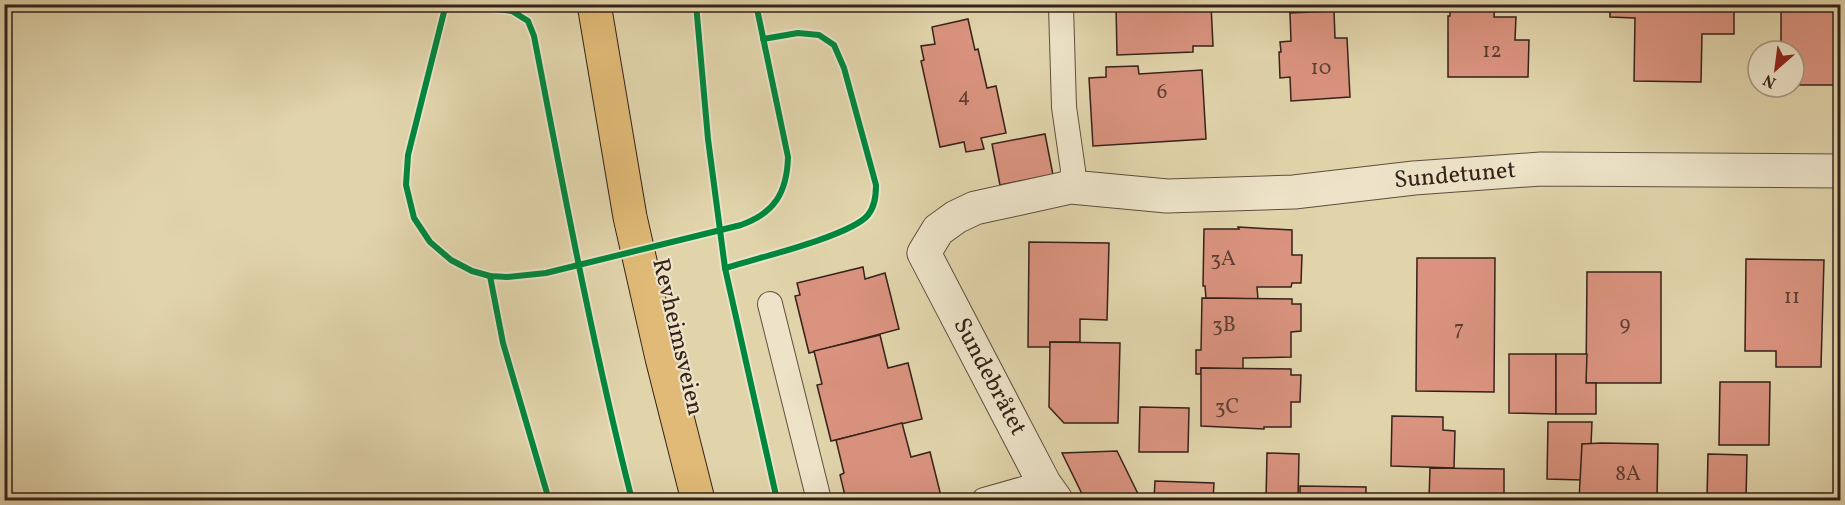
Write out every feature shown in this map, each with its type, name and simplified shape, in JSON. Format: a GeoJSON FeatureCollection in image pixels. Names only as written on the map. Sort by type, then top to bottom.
{"type":"FeatureCollection","features":[{"type":"Feature","properties":{"kind":"main road","name":"Revheimsveien"},"geometry":{"type":"LineString","coordinates":[[594,4],[630,217],[698,501]]}},
{"type":"Feature","properties":{"kind":"street","name":"Sundetunet"},"geometry":{"type":"LineString","coordinates":[[924,253],[938,230],[965,212],[1071,187],[1167,196],[1294,192],[1414,178],[1541,169],[1840,171]]}},
{"type":"Feature","properties":{"kind":"street","name":"Sundebråtet"},"geometry":{"type":"LineString","coordinates":[[924,253],[1050,492]]}},
{"type":"Feature","properties":{"kind":"lane"},"geometry":{"type":"LineString","coordinates":[[1061,7],[1064,107],[1073,170],[1071,187]]}},
{"type":"Feature","properties":{"kind":"lane"},"geometry":{"type":"LineString","coordinates":[[770,304],[819,501]]}},
{"type":"Feature","properties":{"kind":"lane"},"geometry":{"type":"LineString","coordinates":[[984,501],[1050,492]]}},
{"type":"Feature","properties":{"kind":"building"},"geometry":{"type":"Polygon","coordinates":[[[1290,4],[1334,4],[1334,11],[1290,13],[1290,4]]]}},
{"type":"Feature","properties":{"kind":"building"},"geometry":{"type":"Polygon","coordinates":[[[1450,4],[1495,4],[1494,17],[1516,17],[1515,40],[1529,40],[1528,77],[1448,77],[1450,4]]]}},
{"type":"Feature","properties":{"kind":"building"},"geometry":{"type":"Polygon","coordinates":[[[1610,4],[1734,4],[1734,34],[1702,34],[1701,82],[1634,81],[1635,18],[1610,17],[1610,4]]]}},
{"type":"Feature","properties":{"kind":"building"},"geometry":{"type":"Polygon","coordinates":[[[1781,4],[1840,4],[1840,85],[1806,85],[1806,39],[1781,39],[1781,4]]]}},
{"type":"Feature","properties":{"kind":"building"},"geometry":{"type":"Polygon","coordinates":[[[1116,5],[1211,5],[1213,46],[1193,46],[1193,52],[1117,55],[1116,5]]]}},
{"type":"Feature","properties":{"kind":"building"},"geometry":{"type":"Polygon","coordinates":[[[1334,11],[1335,38],[1347,38],[1350,97],[1291,101],[1290,77],[1280,78],[1279,52],[1281,52],[1280,42],[1291,41],[1290,13],[1334,11]]]}},
{"type":"Feature","properties":{"kind":"building"},"geometry":{"type":"Polygon","coordinates":[[[968,19],[987,88],[996,86],[1006,133],[981,138],[984,149],[966,152],[964,142],[940,147],[921,61],[924,60],[921,46],[935,44],[932,27],[968,19]]]}},
{"type":"Feature","properties":{"kind":"building"},"geometry":{"type":"Polygon","coordinates":[[[1138,66],[1139,74],[1202,70],[1206,139],[1093,146],[1089,78],[1106,77],[1106,67],[1138,66]]]}},
{"type":"Feature","properties":{"kind":"building"},"geometry":{"type":"Polygon","coordinates":[[[1045,134],[1053,175],[1000,185],[992,144],[1045,134]]]}},
{"type":"Feature","properties":{"kind":"building"},"geometry":{"type":"Polygon","coordinates":[[[1238,227],[1292,230],[1292,255],[1302,255],[1301,283],[1292,283],[1291,287],[1257,287],[1258,299],[1206,298],[1205,286],[1203,286],[1204,229],[1239,229],[1238,227]]]}},
{"type":"Feature","properties":{"kind":"building"},"geometry":{"type":"Polygon","coordinates":[[[1029,242],[1109,243],[1107,320],[1080,319],[1080,342],[1050,342],[1050,347],[1028,347],[1029,242]]]}},
{"type":"Feature","properties":{"kind":"building"},"geometry":{"type":"Polygon","coordinates":[[[1417,258],[1495,258],[1494,392],[1416,391],[1417,258]]]}},
{"type":"Feature","properties":{"kind":"building"},"geometry":{"type":"Polygon","coordinates":[[[1746,259],[1824,260],[1821,367],[1776,367],[1776,351],[1745,351],[1746,259]]]}},
{"type":"Feature","properties":{"kind":"building"},"geometry":{"type":"Polygon","coordinates":[[[863,267],[865,279],[885,273],[899,329],[809,353],[795,296],[800,295],[797,283],[863,267]]]}},
{"type":"Feature","properties":{"kind":"building"},"geometry":{"type":"Polygon","coordinates":[[[1587,272],[1661,272],[1661,383],[1586,383],[1587,272]]]}},
{"type":"Feature","properties":{"kind":"building"},"geometry":{"type":"Polygon","coordinates":[[[1202,298],[1292,299],[1292,304],[1301,304],[1301,331],[1291,332],[1291,357],[1243,358],[1243,369],[1201,368],[1201,374],[1196,374],[1196,350],[1201,350],[1202,298]]]}},
{"type":"Feature","properties":{"kind":"building"},"geometry":{"type":"Polygon","coordinates":[[[880,335],[888,368],[908,363],[922,419],[831,441],[817,385],[822,384],[814,351],[880,335]]]}},
{"type":"Feature","properties":{"kind":"building"},"geometry":{"type":"Polygon","coordinates":[[[1050,342],[1120,343],[1118,423],[1064,423],[1049,407],[1050,342]]]}},
{"type":"Feature","properties":{"kind":"building"},"geometry":{"type":"Polygon","coordinates":[[[1509,354],[1556,354],[1556,414],[1509,413],[1509,354]]]}},
{"type":"Feature","properties":{"kind":"building"},"geometry":{"type":"Polygon","coordinates":[[[1556,354],[1587,354],[1586,383],[1596,383],[1596,414],[1556,414],[1556,354]]]}},
{"type":"Feature","properties":{"kind":"building"},"geometry":{"type":"Polygon","coordinates":[[[1201,368],[1291,369],[1291,375],[1301,375],[1300,402],[1291,402],[1291,427],[1264,427],[1264,429],[1201,426],[1201,368]]]}},
{"type":"Feature","properties":{"kind":"building"},"geometry":{"type":"Polygon","coordinates":[[[1720,382],[1770,382],[1769,445],[1719,445],[1720,382]]]}},
{"type":"Feature","properties":{"kind":"building"},"geometry":{"type":"Polygon","coordinates":[[[1140,407],[1189,408],[1188,452],[1139,452],[1140,407]]]}},
{"type":"Feature","properties":{"kind":"building"},"geometry":{"type":"Polygon","coordinates":[[[1392,416],[1443,417],[1443,430],[1455,431],[1454,468],[1391,466],[1392,416]]]}},
{"type":"Feature","properties":{"kind":"building"},"geometry":{"type":"Polygon","coordinates":[[[1548,422],[1592,422],[1591,445],[1582,444],[1582,480],[1547,479],[1548,422]]]}},
{"type":"Feature","properties":{"kind":"building"},"geometry":{"type":"Polygon","coordinates":[[[902,423],[911,457],[930,452],[942,500],[846,500],[840,475],[844,473],[836,440],[902,423]]]}},
{"type":"Feature","properties":{"kind":"building"},"geometry":{"type":"Polygon","coordinates":[[[1582,444],[1658,444],[1657,500],[1579,500],[1582,444]]]}},
{"type":"Feature","properties":{"kind":"building"},"geometry":{"type":"Polygon","coordinates":[[[1117,451],[1141,500],[1085,500],[1062,453],[1117,451]]]}},
{"type":"Feature","properties":{"kind":"building"},"geometry":{"type":"Polygon","coordinates":[[[1267,453],[1299,454],[1298,500],[1266,500],[1267,453]]]}},
{"type":"Feature","properties":{"kind":"building"},"geometry":{"type":"Polygon","coordinates":[[[1708,454],[1747,455],[1746,500],[1707,500],[1708,454]]]}},
{"type":"Feature","properties":{"kind":"building"},"geometry":{"type":"Polygon","coordinates":[[[1430,468],[1504,469],[1504,500],[1429,500],[1430,468]]]}},
{"type":"Feature","properties":{"kind":"building"},"geometry":{"type":"Polygon","coordinates":[[[1155,481],[1214,483],[1213,500],[1154,500],[1155,481]]]}},
{"type":"Feature","properties":{"kind":"building"},"geometry":{"type":"Polygon","coordinates":[[[1300,486],[1366,487],[1366,500],[1300,500],[1300,486]]]}},
{"type":"Feature","properties":{"kind":"cycle path"},"geometry":{"type":"LineString","coordinates":[[446,4],[408,155],[406,185],[414,218],[430,242],[451,260],[472,271],[490,276],[507,277],[546,273],[741,225],[753,220],[771,207],[782,191],[788,157],[756,4]]}},
{"type":"Feature","properties":{"kind":"cycle path"},"geometry":{"type":"LineString","coordinates":[[464,4],[512,11],[528,21],[534,36],[592,327],[632,500]]}},
{"type":"Feature","properties":{"kind":"cycle path"},"geometry":{"type":"LineString","coordinates":[[696,4],[708,139],[725,268],[777,500]]}},
{"type":"Feature","properties":{"kind":"cycle path"},"geometry":{"type":"LineString","coordinates":[[725,268],[843,231],[868,215],[875,197],[876,185],[844,68],[834,45],[819,35],[798,33],[763,39]]}},
{"type":"Feature","properties":{"kind":"cycle path"},"geometry":{"type":"LineString","coordinates":[[490,276],[503,343],[549,500]]}}]}
